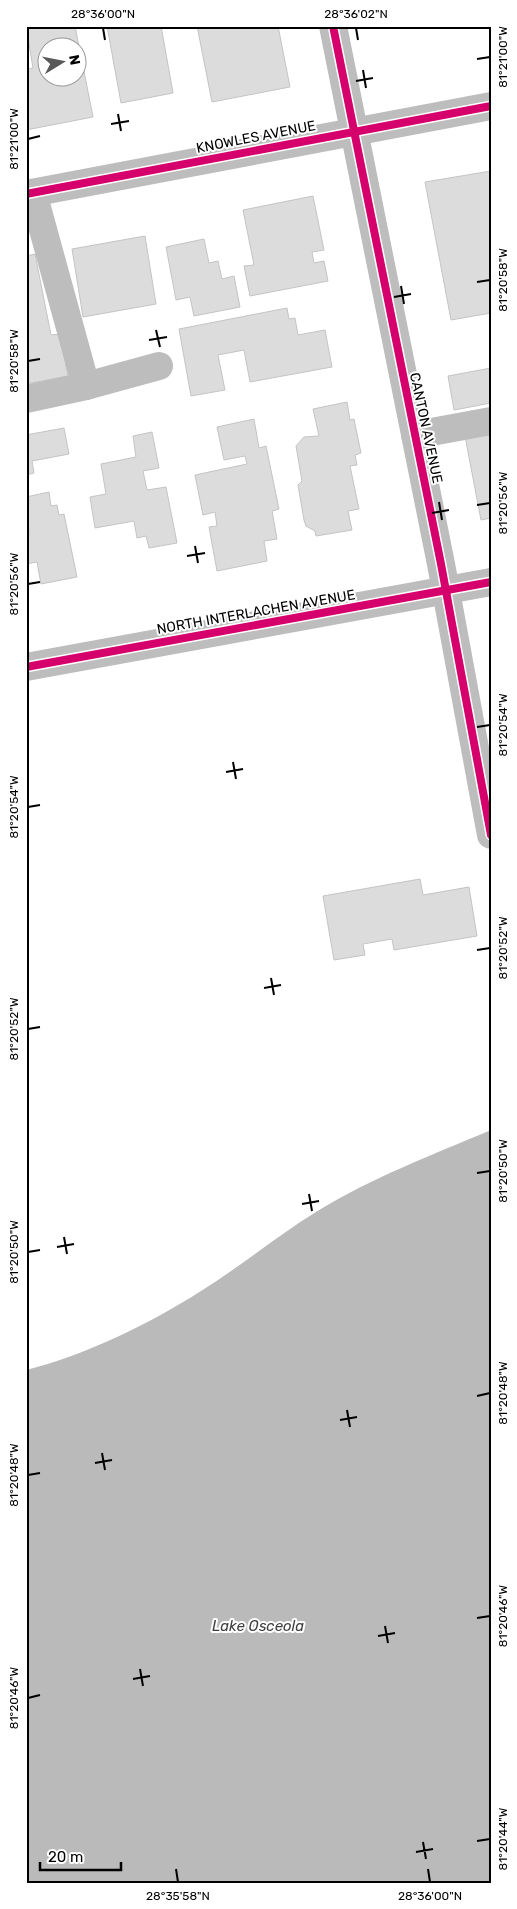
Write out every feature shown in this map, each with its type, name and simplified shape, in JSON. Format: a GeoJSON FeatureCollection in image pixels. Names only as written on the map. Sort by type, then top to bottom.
{"type":"FeatureCollection","features":[{"type":"Feature","properties":{"kind":"street","name":"CANTON AVENUE"},"geometry":{"type":"LineString","coordinates":[[332,26],[446,590],[491,835]]}},
{"type":"Feature","properties":{"kind":"street","name":"KNOWLES AVENUE"},"geometry":{"type":"LineString","coordinates":[[30,194],[491,106]]}},
{"type":"Feature","properties":{"kind":"street"},"geometry":{"type":"LineString","coordinates":[[30,194],[86,386]]}},
{"type":"Feature","properties":{"kind":"street"},"geometry":{"type":"LineString","coordinates":[[26,398],[86,386],[159,366]]}},
{"type":"Feature","properties":{"kind":"street"},"geometry":{"type":"LineString","coordinates":[[415,436],[491,421]]}},
{"type":"Feature","properties":{"kind":"street","name":"NORTH INTERLACHEN AVENUE"},"geometry":{"type":"LineString","coordinates":[[26,667],[491,582]]}},
{"type":"Feature","properties":{"kind":"water","name":"Lake Osceola"},"geometry":{"type":"Polygon","coordinates":[[[491,1130],[491,1883],[26,1883],[26,1370],[71,1356],[139,1327],[201,1291],[302,1221],[358,1188],[491,1130]]]}},
{"type":"Feature","properties":{"kind":"building"},"geometry":{"type":"Polygon","coordinates":[[[26,26],[75,26],[77,38],[38,38],[38,88],[87,88],[93,117],[26,130],[26,69],[33,68],[26,26]]]}},
{"type":"Feature","properties":{"kind":"building"},"geometry":{"type":"Polygon","coordinates":[[[107,26],[161,26],[173,93],[121,103],[107,26]]]}},
{"type":"Feature","properties":{"kind":"building"},"geometry":{"type":"Polygon","coordinates":[[[197,26],[278,26],[290,87],[212,102],[197,26]]]}},
{"type":"Feature","properties":{"kind":"building"},"geometry":{"type":"Polygon","coordinates":[[[491,171],[491,313],[451,320],[425,182],[491,171]]]}},
{"type":"Feature","properties":{"kind":"building"},"geometry":{"type":"Polygon","coordinates":[[[313,196],[324,250],[312,252],[314,263],[324,261],[328,281],[250,296],[244,266],[254,265],[243,210],[313,196]]]}},
{"type":"Feature","properties":{"kind":"building"},"geometry":{"type":"Polygon","coordinates":[[[145,236],[156,304],[83,317],[72,249],[145,236]]]}},
{"type":"Feature","properties":{"kind":"building"},"geometry":{"type":"Polygon","coordinates":[[[204,239],[209,263],[218,261],[222,279],[234,276],[240,307],[194,316],[190,297],[176,300],[166,247],[204,239]]]}},
{"type":"Feature","properties":{"kind":"building"},"geometry":{"type":"Polygon","coordinates":[[[35,254],[51,335],[60,334],[68,376],[26,384],[26,256],[35,254]]]}},
{"type":"Feature","properties":{"kind":"building"},"geometry":{"type":"Polygon","coordinates":[[[287,308],[289,319],[295,318],[298,335],[325,330],[332,367],[250,382],[244,350],[218,355],[225,390],[191,396],[179,329],[287,308]]]}},
{"type":"Feature","properties":{"kind":"building"},"geometry":{"type":"Polygon","coordinates":[[[491,368],[491,403],[454,410],[448,376],[491,368]]]}},
{"type":"Feature","properties":{"kind":"building"},"geometry":{"type":"Polygon","coordinates":[[[347,402],[350,420],[354,419],[361,453],[355,455],[357,465],[350,466],[359,509],[348,511],[352,530],[316,536],[315,531],[306,526],[304,520],[298,485],[302,481],[296,446],[304,437],[319,436],[313,409],[347,402]]]}},
{"type":"Feature","properties":{"kind":"building"},"geometry":{"type":"Polygon","coordinates":[[[254,419],[259,448],[266,446],[279,509],[272,511],[277,539],[264,541],[267,561],[217,571],[209,527],[217,526],[215,512],[203,515],[195,475],[247,464],[245,456],[224,460],[217,427],[254,419]]]}},
{"type":"Feature","properties":{"kind":"building"},"geometry":{"type":"Polygon","coordinates":[[[491,426],[491,518],[481,520],[464,431],[491,426]]]}},
{"type":"Feature","properties":{"kind":"building"},"geometry":{"type":"Polygon","coordinates":[[[64,428],[69,454],[32,461],[34,473],[26,475],[26,435],[64,428]]]}},
{"type":"Feature","properties":{"kind":"building"},"geometry":{"type":"Polygon","coordinates":[[[152,432],[159,468],[143,471],[147,490],[166,487],[177,543],[149,548],[146,536],[137,538],[134,521],[95,528],[90,497],[106,494],[101,464],[136,457],[133,436],[152,432]]]}},
{"type":"Feature","properties":{"kind":"building"},"geometry":{"type":"Polygon","coordinates":[[[49,492],[51,506],[57,505],[59,515],[64,514],[77,577],[41,584],[37,562],[26,564],[26,535],[29,535],[26,518],[26,497],[49,492]]]}},
{"type":"Feature","properties":{"kind":"building"},"geometry":{"type":"Polygon","coordinates":[[[420,879],[423,895],[469,887],[477,936],[394,950],[392,939],[363,944],[365,955],[334,960],[323,896],[420,879]]]}},
{"type":"Feature","properties":{"kind":"cycle path"},"geometry":{"type":"LineString","coordinates":[[333,26],[441,564],[491,835]]}},
{"type":"Feature","properties":{"kind":"cycle path"},"geometry":{"type":"LineString","coordinates":[[26,194],[491,106]]}},
{"type":"Feature","properties":{"kind":"cycle path"},"geometry":{"type":"LineString","coordinates":[[26,667],[491,582]]}}]}
